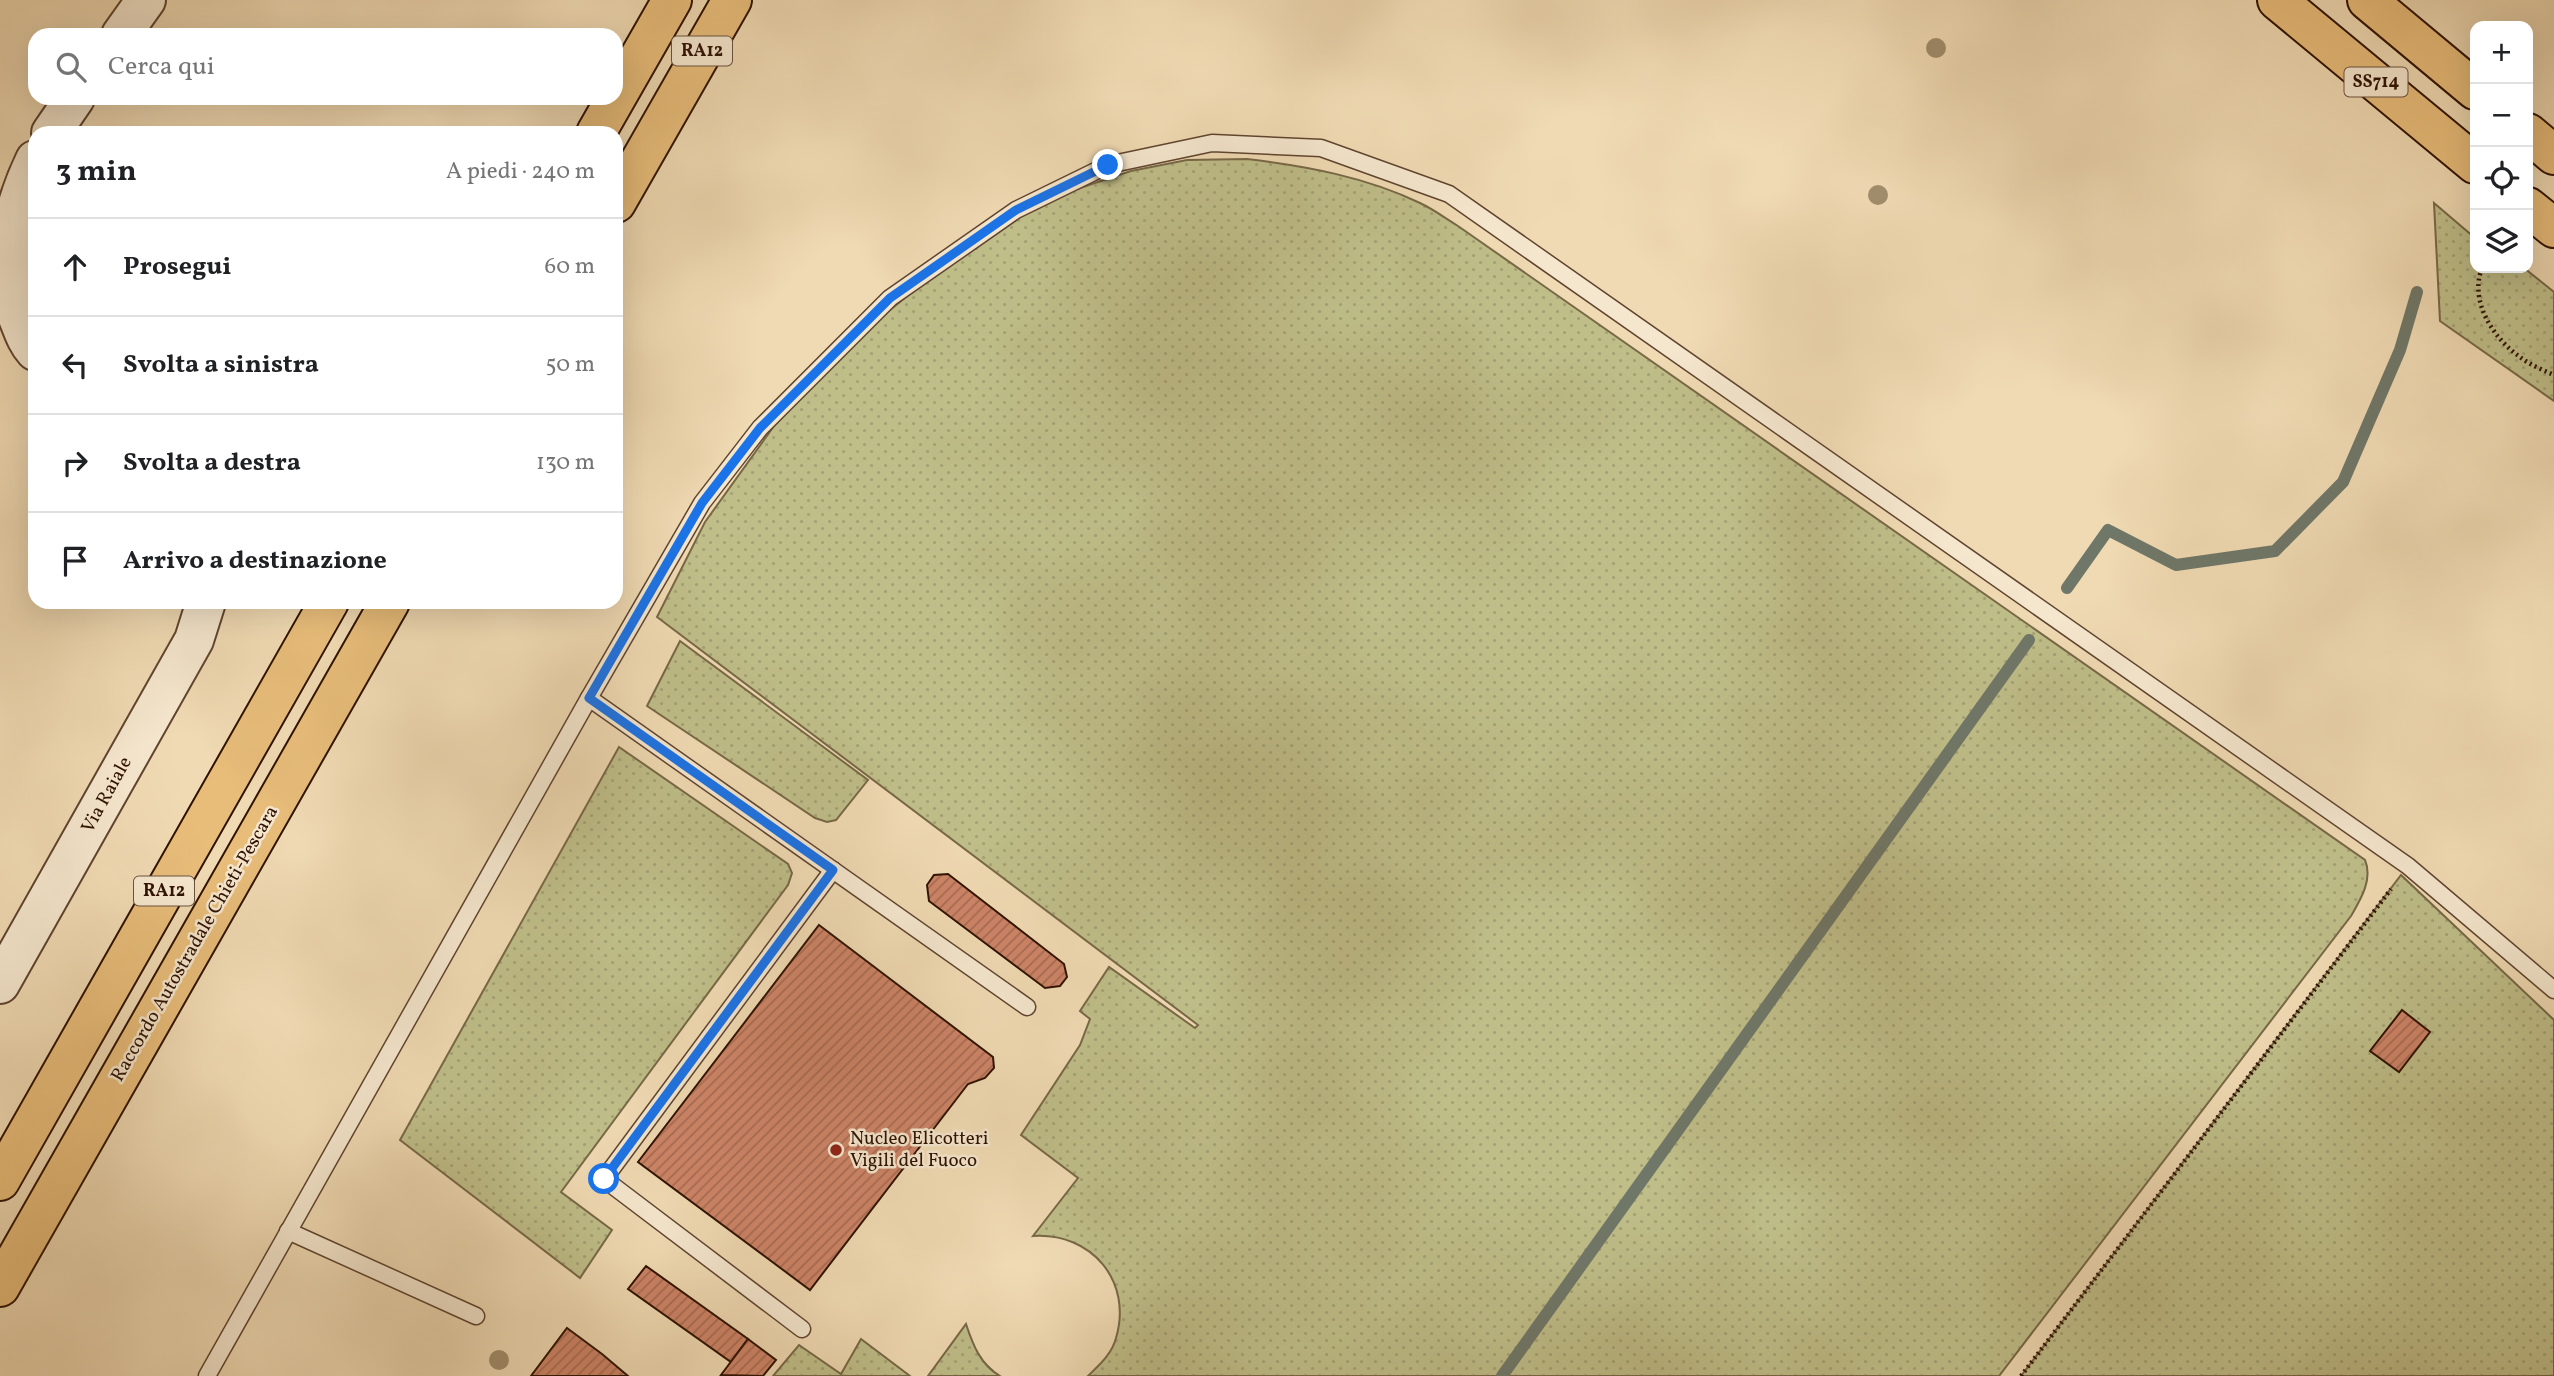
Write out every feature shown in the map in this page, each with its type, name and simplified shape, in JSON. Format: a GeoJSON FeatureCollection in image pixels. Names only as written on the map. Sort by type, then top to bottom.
{"type":"FeatureCollection","features":[{"type":"Feature","properties":{"kind":"highway","name":"RA12"},"geometry":{"type":"LineString","coordinates":[[623,86],[672,0]]}},
{"type":"Feature","properties":{"kind":"highway","name":"RA12"},"geometry":{"type":"LineString","coordinates":[[623,191],[732,0]]}},
{"type":"Feature","properties":{"kind":"highway","name":"SS714"},"geometry":{"type":"LineString","coordinates":[[2277,0],[2470,159]]}},
{"type":"Feature","properties":{"kind":"highway","name":"SS714"},"geometry":{"type":"LineString","coordinates":[[2367,0],[2470,86]]}},
{"type":"Feature","properties":{"kind":"highway","name":"RA12"},"geometry":{"type":"LineString","coordinates":[[600,126],[612,105]]}},
{"type":"Feature","properties":{"kind":"highway"},"geometry":{"type":"LineString","coordinates":[[2533,137],[2554,155]]}},
{"type":"Feature","properties":{"kind":"highway","name":"RA12"},"geometry":{"type":"LineString","coordinates":[[0,1181],[325,609]]}},
{"type":"Feature","properties":{"kind":"highway","name":"Raccordo Autostradale Chieti-Pescara"},"geometry":{"type":"LineString","coordinates":[[0,1287],[386,609]]}},
{"type":"Feature","properties":{"kind":"street"},"geometry":{"type":"LineString","coordinates":[[126,28],[146,0]]}},
{"type":"Feature","properties":{"kind":"street"},"geometry":{"type":"LineString","coordinates":[[56,126],[70,105]]}},
{"type":"Feature","properties":{"kind":"street"},"geometry":{"type":"LineString","coordinates":[[28,175],[15,211],[7,255],[14,307],[28,343]]}},
{"type":"Feature","properties":{"kind":"street","name":"Via Raiale"},"geometry":{"type":"LineString","coordinates":[[0,984],[194,640],[204,609]]}},
{"type":"Feature","properties":{"kind":"lane"},"geometry":{"type":"LineString","coordinates":[[207,1376],[589,698],[702,503],[760,428],[890,298],[1016,210],[1108,165],[1212,143],[1321,148],[1449,194],[2408,866],[2554,990]]}},
{"type":"Feature","properties":{"kind":"lane"},"geometry":{"type":"LineString","coordinates":[[589,698],[1027,1007]]}},
{"type":"Feature","properties":{"kind":"lane"},"geometry":{"type":"LineString","coordinates":[[802,1329],[604,1179],[833,870]]}},
{"type":"Feature","properties":{"kind":"lane"},"geometry":{"type":"LineString","coordinates":[[288,1231],[475,1316]]}},
{"type":"Feature","properties":{"kind":"path"},"geometry":{"type":"LineString","coordinates":[[2481,273],[2479,294],[2484,316],[2496,335],[2520,357],[2554,375]]}},
{"type":"Feature","properties":{"kind":"path"},"geometry":{"type":"LineString","coordinates":[[2021,1376],[2393,886]]}},
{"type":"Feature","properties":{"kind":"shaded area"},"geometry":{"type":"Polygon","coordinates":[[[1247,159],[1357,179],[1420,203],[1458,226],[2365,860],[2367,882],[2351,916],[1999,1376],[1088,1376],[1105,1359],[1114,1344],[1120,1317],[1118,1297],[1113,1280],[1103,1264],[1089,1251],[1073,1242],[1054,1237],[1033,1236],[1078,1178],[1021,1135],[1080,1045],[1090,1019],[1080,1011],[1109,967],[1195,1028],[1198,1025],[657,617],[705,522],[774,426],[862,333],[940,269],[1009,221],[1065,193],[1131,171],[1187,160],[1247,159]]]}},
{"type":"Feature","properties":{"kind":"shaded area"},"geometry":{"type":"Polygon","coordinates":[[[2434,203],[2470,234],[2470,273],[2530,273],[2554,292],[2554,401],[2440,321],[2434,203]]]}},
{"type":"Feature","properties":{"kind":"shaded area"},"geometry":{"type":"Polygon","coordinates":[[[680,641],[868,780],[836,820],[827,822],[815,818],[647,706],[680,641]]]}},
{"type":"Feature","properties":{"kind":"shaded area"},"geometry":{"type":"Polygon","coordinates":[[[619,747],[788,864],[792,873],[788,885],[561,1192],[612,1230],[580,1278],[400,1140],[619,747]]]}},
{"type":"Feature","properties":{"kind":"shaded area"},"geometry":{"type":"Polygon","coordinates":[[[2401,875],[2554,1020],[2554,1376],[2021,1376],[2401,875]]]}},
{"type":"Feature","properties":{"kind":"shaded area"},"geometry":{"type":"Polygon","coordinates":[[[966,1324],[982,1360],[1000,1376],[928,1376],[966,1324]]]}},
{"type":"Feature","properties":{"kind":"shaded area"},"geometry":{"type":"Polygon","coordinates":[[[861,1339],[910,1376],[773,1376],[799,1345],[841,1374],[861,1339]]]}},
{"type":"Feature","properties":{"kind":"building"},"geometry":{"type":"Polygon","coordinates":[[[948,874],[1064,964],[1067,977],[1060,986],[1045,988],[929,901],[927,885],[934,875],[948,874]]]}},
{"type":"Feature","properties":{"kind":"building"},"geometry":{"type":"Polygon","coordinates":[[[819,925],[993,1057],[994,1068],[985,1078],[968,1084],[810,1290],[638,1162],[819,925]]]}},
{"type":"Feature","properties":{"kind":"building"},"geometry":{"type":"Polygon","coordinates":[[[2402,1010],[2430,1032],[2399,1072],[2370,1051],[2402,1010]]]}},
{"type":"Feature","properties":{"kind":"building"},"geometry":{"type":"Polygon","coordinates":[[[646,1266],[748,1339],[731,1362],[628,1289],[646,1266]]]}},
{"type":"Feature","properties":{"kind":"building"},"geometry":{"type":"Polygon","coordinates":[[[567,1328],[602,1354],[628,1376],[531,1376],[567,1328]]]}},
{"type":"Feature","properties":{"kind":"building"},"geometry":{"type":"Polygon","coordinates":[[[748,1339],[776,1360],[763,1376],[721,1375],[748,1339]]]}},
{"type":"Feature","properties":{"kind":"waterway"},"geometry":{"type":"LineString","coordinates":[[2067,588],[2108,530],[2176,565],[2275,551],[2343,482],[2400,350],[2417,292]]}},
{"type":"Feature","properties":{"kind":"waterway"},"geometry":{"type":"LineString","coordinates":[[1502,1376],[2029,640]]}},
{"type":"Feature","properties":{"kind":"place","name":"Nucleo Elicotteri Vigili del Fuoco"},"geometry":{"type":"Point","coordinates":[836,1150]}},
{"type":"Feature","properties":{"kind":"route"},"geometry":{"type":"LineString","coordinates":[[604,1179],[833,870],[589,698],[702,503],[760,428],[890,298],[1016,210],[1108,165]]}}]}
